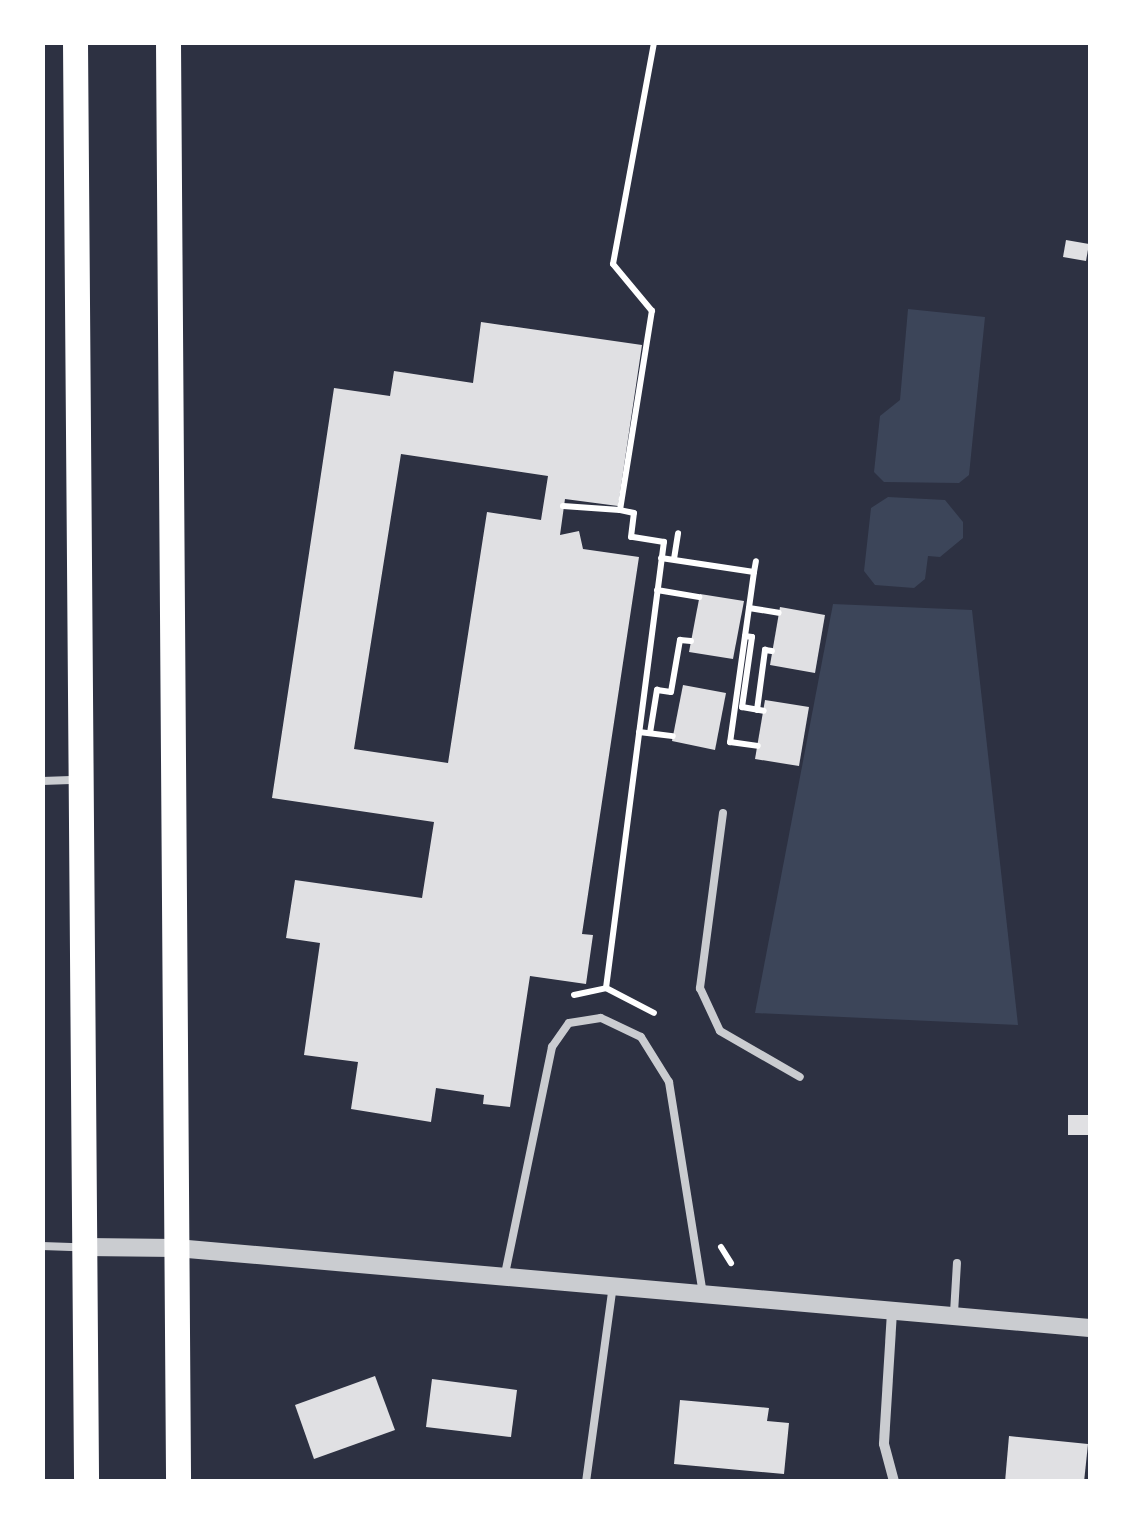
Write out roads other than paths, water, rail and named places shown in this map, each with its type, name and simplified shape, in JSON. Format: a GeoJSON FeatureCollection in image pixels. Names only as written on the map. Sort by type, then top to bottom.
{"type":"FeatureCollection","features":[{"type":"Feature","properties":{"kind":"main road"},"geometry":{"type":"LineString","coordinates":[[75,42],[86,1482]]}},
{"type":"Feature","properties":{"kind":"main road"},"geometry":{"type":"LineString","coordinates":[[168,42],[178,1482]]}},
{"type":"Feature","properties":{"kind":"street"},"geometry":{"type":"LineString","coordinates":[[84,1247],[176,1248],[1090,1328]]}},
{"type":"Feature","properties":{"kind":"street"},"geometry":{"type":"LineString","coordinates":[[892,1312],[884,1444],[894,1482]]}},
{"type":"Feature","properties":{"kind":"lane"},"geometry":{"type":"LineString","coordinates":[[42,781],[78,780]]}},
{"type":"Feature","properties":{"kind":"lane"},"geometry":{"type":"LineString","coordinates":[[723,813],[700,988],[720,1031],[800,1077]]}},
{"type":"Feature","properties":{"kind":"lane"},"geometry":{"type":"LineString","coordinates":[[504,1276],[552,1047],[569,1023],[601,1018],[641,1037],[669,1082],[702,1294]]}},
{"type":"Feature","properties":{"kind":"lane"},"geometry":{"type":"LineString","coordinates":[[42,1246],[84,1247]]}},
{"type":"Feature","properties":{"kind":"lane"},"geometry":{"type":"LineString","coordinates":[[954,1318],[957,1262]]}},
{"type":"Feature","properties":{"kind":"lane"},"geometry":{"type":"LineString","coordinates":[[586,1482],[612,1286]]}}]}
